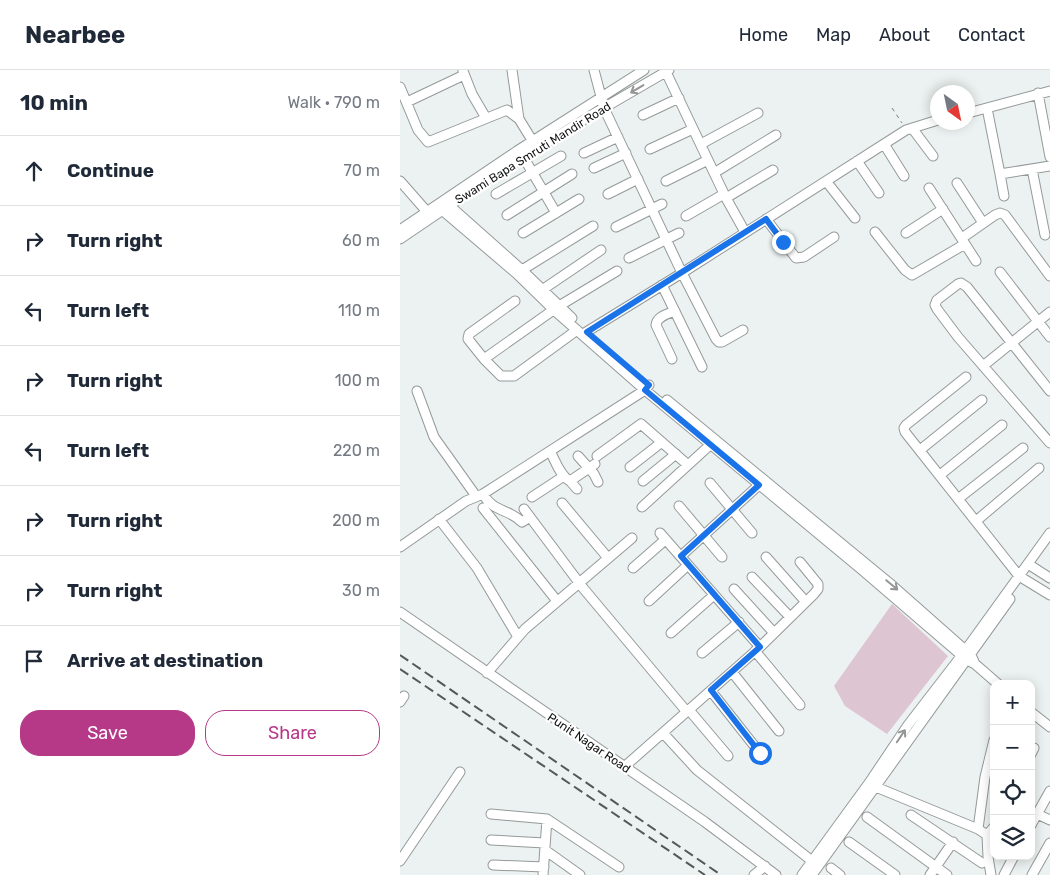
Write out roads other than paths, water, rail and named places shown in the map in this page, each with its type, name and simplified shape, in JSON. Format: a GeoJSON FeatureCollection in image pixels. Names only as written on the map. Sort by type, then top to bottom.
{"type":"FeatureCollection","features":[{"type":"Feature","properties":{"kind":"street"},"geometry":{"type":"LineString","coordinates":[[512,70],[519,119]]}},
{"type":"Feature","properties":{"kind":"street"},"geometry":{"type":"LineString","coordinates":[[594,70],[604,108],[682,273],[718,342],[722,342],[743,330]]}},
{"type":"Feature","properties":{"kind":"street"},"geometry":{"type":"LineString","coordinates":[[400,230],[429,214],[535,145],[600,97],[644,70]]}},
{"type":"Feature","properties":{"kind":"street"},"geometry":{"type":"LineString","coordinates":[[668,71],[714,173],[745,232]]}},
{"type":"Feature","properties":{"kind":"street","name":"Swami Bapa Smruti Mandir Road"},"geometry":{"type":"LineString","coordinates":[[400,239],[429,214],[446,207],[524,158],[535,145],[668,71]]}},
{"type":"Feature","properties":{"kind":"street"},"geometry":{"type":"LineString","coordinates":[[407,102],[463,73],[472,94],[486,118]]}},
{"type":"Feature","properties":{"kind":"street"},"geometry":{"type":"LineString","coordinates":[[400,87],[418,130],[428,142],[507,110],[519,119],[535,145]]}},
{"type":"Feature","properties":{"kind":"street"},"geometry":{"type":"LineString","coordinates":[[975,111],[1050,91]]}},
{"type":"Feature","properties":{"kind":"street"},"geometry":{"type":"LineString","coordinates":[[1038,93],[1050,158]]}},
{"type":"Feature","properties":{"kind":"street"},"geometry":{"type":"LineString","coordinates":[[643,115],[679,98]]}},
{"type":"Feature","properties":{"kind":"street"},"geometry":{"type":"LineString","coordinates":[[987,108],[1004,196]]}},
{"type":"Feature","properties":{"kind":"street"},"geometry":{"type":"LineString","coordinates":[[701,144],[758,113]]}},
{"type":"Feature","properties":{"kind":"street"},"geometry":{"type":"LineString","coordinates":[[515,301],[469,334],[468,339],[484,359],[501,376],[505,377],[514,376],[682,273],[909,129],[930,122]]}},
{"type":"Feature","properties":{"kind":"street"},"geometry":{"type":"LineString","coordinates":[[650,149],[693,129]]}},
{"type":"Feature","properties":{"kind":"street"},"geometry":{"type":"LineString","coordinates":[[909,129],[933,156]]}},
{"type":"Feature","properties":{"kind":"street"},"geometry":{"type":"LineString","coordinates":[[714,173],[776,135]]}},
{"type":"Feature","properties":{"kind":"street"},"geometry":{"type":"LineString","coordinates":[[584,153],[618,137]]}},
{"type":"Feature","properties":{"kind":"street"},"geometry":{"type":"LineString","coordinates":[[884,144],[904,176]]}},
{"type":"Feature","properties":{"kind":"street"},"geometry":{"type":"LineString","coordinates":[[594,168],[626,153]]}},
{"type":"Feature","properties":{"kind":"street"},"geometry":{"type":"LineString","coordinates":[[496,194],[561,156]]}},
{"type":"Feature","properties":{"kind":"street"},"geometry":{"type":"LineString","coordinates":[[524,158],[556,213]]}},
{"type":"Feature","properties":{"kind":"street"},"geometry":{"type":"LineString","coordinates":[[666,181],[708,160]]}},
{"type":"Feature","properties":{"kind":"street"},"geometry":{"type":"LineString","coordinates":[[857,161],[879,193]]}},
{"type":"Feature","properties":{"kind":"street"},"geometry":{"type":"LineString","coordinates":[[1000,174],[1050,166]]}},
{"type":"Feature","properties":{"kind":"street"},"geometry":{"type":"LineString","coordinates":[[1032,169],[1045,235]]}},
{"type":"Feature","properties":{"kind":"street"},"geometry":{"type":"LineString","coordinates":[[686,216],[774,170]]}},
{"type":"Feature","properties":{"kind":"street"},"geometry":{"type":"LineString","coordinates":[[507,216],[572,174]]}},
{"type":"Feature","properties":{"kind":"street"},"geometry":{"type":"LineString","coordinates":[[608,194],[638,179]]}},
{"type":"Feature","properties":{"kind":"street"},"geometry":{"type":"LineString","coordinates":[[400,181],[429,214]]}},
{"type":"Feature","properties":{"kind":"street"},"geometry":{"type":"LineString","coordinates":[[826,181],[855,218]]}},
{"type":"Feature","properties":{"kind":"street"},"geometry":{"type":"LineString","coordinates":[[957,183],[983,223]]}},
{"type":"Feature","properties":{"kind":"street"},"geometry":{"type":"LineString","coordinates":[[929,188],[976,261]]}},
{"type":"Feature","properties":{"kind":"street"},"geometry":{"type":"LineString","coordinates":[[523,233],[580,199]]}},
{"type":"Feature","properties":{"kind":"street"},"geometry":{"type":"LineString","coordinates":[[616,227],[662,204]]}},
{"type":"Feature","properties":{"kind":"street"},"geometry":{"type":"LineString","coordinates":[[446,207],[522,270],[557,308]]}},
{"type":"Feature","properties":{"kind":"street"},"geometry":{"type":"LineString","coordinates":[[446,207],[517,274],[647,387],[893,586],[994,680]]}},
{"type":"Feature","properties":{"kind":"street"},"geometry":{"type":"LineString","coordinates":[[906,233],[942,209]]}},
{"type":"Feature","properties":{"kind":"street"},"geometry":{"type":"LineString","coordinates":[[875,232],[912,276],[963,241],[995,215],[1005,215],[1050,276]]}},
{"type":"Feature","properties":{"kind":"street"},"geometry":{"type":"LineString","coordinates":[[766,219],[796,258],[804,257],[834,237]]}},
{"type":"Feature","properties":{"kind":"street"},"geometry":{"type":"LineString","coordinates":[[522,270],[593,226]]}},
{"type":"Feature","properties":{"kind":"street"},"geometry":{"type":"LineString","coordinates":[[629,258],[679,233]]}},
{"type":"Feature","properties":{"kind":"street"},"geometry":{"type":"LineString","coordinates":[[542,290],[601,250]]}},
{"type":"Feature","properties":{"kind":"street"},"geometry":{"type":"LineString","coordinates":[[484,359],[557,308],[616,271]]}},
{"type":"Feature","properties":{"kind":"street"},"geometry":{"type":"LineString","coordinates":[[1000,272],[1050,337]]}},
{"type":"Feature","properties":{"kind":"street"},"geometry":{"type":"LineString","coordinates":[[1050,391],[967,287],[961,283],[958,284],[937,300],[935,305],[958,337],[1050,443]]}},
{"type":"Feature","properties":{"kind":"street"},"geometry":{"type":"LineString","coordinates":[[662,285],[702,367]]}},
{"type":"Feature","properties":{"kind":"street"},"geometry":{"type":"LineString","coordinates":[[672,360],[656,324],[660,318],[675,311]]}},
{"type":"Feature","properties":{"kind":"street"},"geometry":{"type":"LineString","coordinates":[[983,366],[1050,312]]}},
{"type":"Feature","properties":{"kind":"street"},"geometry":{"type":"LineString","coordinates":[[966,377],[906,425],[904,428],[905,432],[1021,578],[1050,595]]}},
{"type":"Feature","properties":{"kind":"street"},"geometry":{"type":"LineString","coordinates":[[647,387],[710,445],[968,657]]}},
{"type":"Feature","properties":{"kind":"street"},"geometry":{"type":"LineString","coordinates":[[400,547],[439,519],[480,495],[647,387]]}},
{"type":"Feature","properties":{"kind":"street"},"geometry":{"type":"LineString","coordinates":[[417,390],[434,437],[480,495],[487,501],[487,509],[557,601]]}},
{"type":"Feature","properties":{"kind":"street"},"geometry":{"type":"LineString","coordinates":[[920,450],[982,400]]}},
{"type":"Feature","properties":{"kind":"street"},"geometry":{"type":"LineString","coordinates":[[532,497],[567,479],[594,462],[641,424],[688,465]]}},
{"type":"Feature","properties":{"kind":"street"},"geometry":{"type":"LineString","coordinates":[[940,475],[1002,425]]}},
{"type":"Feature","properties":{"kind":"street"},"geometry":{"type":"LineString","coordinates":[[630,468],[662,442]]}},
{"type":"Feature","properties":{"kind":"street"},"geometry":{"type":"LineString","coordinates":[[642,507],[710,445]]}},
{"type":"Feature","properties":{"kind":"street"},"geometry":{"type":"LineString","coordinates":[[958,499],[1023,448]]}},
{"type":"Feature","properties":{"kind":"street"},"geometry":{"type":"LineString","coordinates":[[550,450],[567,479],[577,489]]}},
{"type":"Feature","properties":{"kind":"street"},"geometry":{"type":"LineString","coordinates":[[643,482],[676,454]]}},
{"type":"Feature","properties":{"kind":"street"},"geometry":{"type":"LineString","coordinates":[[578,456],[594,462]]}},
{"type":"Feature","properties":{"kind":"street"},"geometry":{"type":"LineString","coordinates":[[594,462],[598,482]]}},
{"type":"Feature","properties":{"kind":"street"},"geometry":{"type":"LineString","coordinates":[[976,521],[1039,468]]}},
{"type":"Feature","properties":{"kind":"street"},"geometry":{"type":"LineString","coordinates":[[710,483],[752,533]]}},
{"type":"Feature","properties":{"kind":"street"},"geometry":{"type":"LineString","coordinates":[[681,556],[759,485]]}},
{"type":"Feature","properties":{"kind":"street"},"geometry":{"type":"LineString","coordinates":[[562,504],[608,558]]}},
{"type":"Feature","properties":{"kind":"street"},"geometry":{"type":"LineString","coordinates":[[679,506],[722,557]]}},
{"type":"Feature","properties":{"kind":"street"},"geometry":{"type":"LineString","coordinates":[[487,509],[516,516],[522,522],[527,513],[579,582],[728,756]]}},
{"type":"Feature","properties":{"kind":"street"},"geometry":{"type":"LineString","coordinates":[[439,519],[478,568],[518,637]]}},
{"type":"Feature","properties":{"kind":"street"},"geometry":{"type":"LineString","coordinates":[[634,568],[663,537],[739,622],[800,706]]}},
{"type":"Feature","properties":{"kind":"street"},"geometry":{"type":"LineString","coordinates":[[812,875],[872,785],[908,725],[968,657],[986,627],[1049,537]]}},
{"type":"Feature","properties":{"kind":"street"},"geometry":{"type":"LineString","coordinates":[[487,673],[518,637],[557,601],[632,538]]}},
{"type":"Feature","properties":{"kind":"street"},"geometry":{"type":"LineString","coordinates":[[766,557],[806,602]]}},
{"type":"Feature","properties":{"kind":"street"},"geometry":{"type":"LineString","coordinates":[[624,767],[732,672],[818,589],[818,584],[800,562]]}},
{"type":"Feature","properties":{"kind":"street"},"geometry":{"type":"LineString","coordinates":[[649,601],[688,565]]}},
{"type":"Feature","properties":{"kind":"street"},"geometry":{"type":"LineString","coordinates":[[1030,566],[1050,578]]}},
{"type":"Feature","properties":{"kind":"street"},"geometry":{"type":"LineString","coordinates":[[752,577],[790,617]]}},
{"type":"Feature","properties":{"kind":"street"},"geometry":{"type":"LineString","coordinates":[[734,589],[774,633]]}},
{"type":"Feature","properties":{"kind":"street"},"geometry":{"type":"LineString","coordinates":[[671,633],[714,595]]}},
{"type":"Feature","properties":{"kind":"street","name":"Punit Nagar Road"},"geometry":{"type":"LineString","coordinates":[[400,612],[705,822],[776,875]]}},
{"type":"Feature","properties":{"kind":"street"},"geometry":{"type":"LineString","coordinates":[[702,653],[739,622]]}},
{"type":"Feature","properties":{"kind":"street"},"geometry":{"type":"LineString","coordinates":[[732,672],[779,731]]}},
{"type":"Feature","properties":{"kind":"street"},"geometry":{"type":"LineString","coordinates":[[711,690],[760,753]]}},
{"type":"Feature","properties":{"kind":"street"},"geometry":{"type":"LineString","coordinates":[[1035,715],[1050,728]]}},
{"type":"Feature","properties":{"kind":"street"},"geometry":{"type":"LineString","coordinates":[[663,733],[697,770],[812,861]]}},
{"type":"Feature","properties":{"kind":"street"},"geometry":{"type":"LineString","coordinates":[[978,829],[984,777],[990,755]]}},
{"type":"Feature","properties":{"kind":"street"},"geometry":{"type":"LineString","coordinates":[[400,862],[460,772]]}},
{"type":"Feature","properties":{"kind":"street"},"geometry":{"type":"LineString","coordinates":[[872,785],[978,829],[988,836]]}},
{"type":"Feature","properties":{"kind":"street"},"geometry":{"type":"LineString","coordinates":[[802,875],[872,785]]}},
{"type":"Feature","properties":{"kind":"street"},"geometry":{"type":"LineString","coordinates":[[1035,818],[1047,802],[1050,790]]}},
{"type":"Feature","properties":{"kind":"street"},"geometry":{"type":"LineString","coordinates":[[491,814],[547,819],[619,867]]}},
{"type":"Feature","properties":{"kind":"street"},"geometry":{"type":"LineString","coordinates":[[1037,814],[1050,820]]}},
{"type":"Feature","properties":{"kind":"street"},"geometry":{"type":"LineString","coordinates":[[910,815],[982,863]]}},
{"type":"Feature","properties":{"kind":"street"},"geometry":{"type":"LineString","coordinates":[[867,817],[947,875]]}},
{"type":"Feature","properties":{"kind":"street"},"geometry":{"type":"LineString","coordinates":[[493,865],[544,871],[547,819]]}},
{"type":"Feature","properties":{"kind":"street"},"geometry":{"type":"LineString","coordinates":[[990,833],[988,836],[990,875]]}},
{"type":"Feature","properties":{"kind":"street"},"geometry":{"type":"LineString","coordinates":[[491,840],[545,847],[580,875]]}},
{"type":"Feature","properties":{"kind":"street"},"geometry":{"type":"LineString","coordinates":[[849,842],[895,875]]}},
{"type":"Feature","properties":{"kind":"street"},"geometry":{"type":"LineString","coordinates":[[930,875],[953,842]]}},
{"type":"Feature","properties":{"kind":"street"},"geometry":{"type":"LineString","coordinates":[[1032,875],[1050,843]]}},
{"type":"Feature","properties":{"kind":"street"},"geometry":{"type":"LineString","coordinates":[[1004,875],[1012,860]]}},
{"type":"Feature","properties":{"kind":"street"},"geometry":{"type":"LineString","coordinates":[[754,875],[764,866]]}},
{"type":"Feature","properties":{"kind":"street"},"geometry":{"type":"LineString","coordinates":[[830,868],[840,875]]}},
{"type":"Feature","properties":{"kind":"railway"},"geometry":{"type":"LineString","coordinates":[[400,655],[721,875]]}},
{"type":"Feature","properties":{"kind":"railway"},"geometry":{"type":"LineString","coordinates":[[400,669],[705,875]]}}]}
